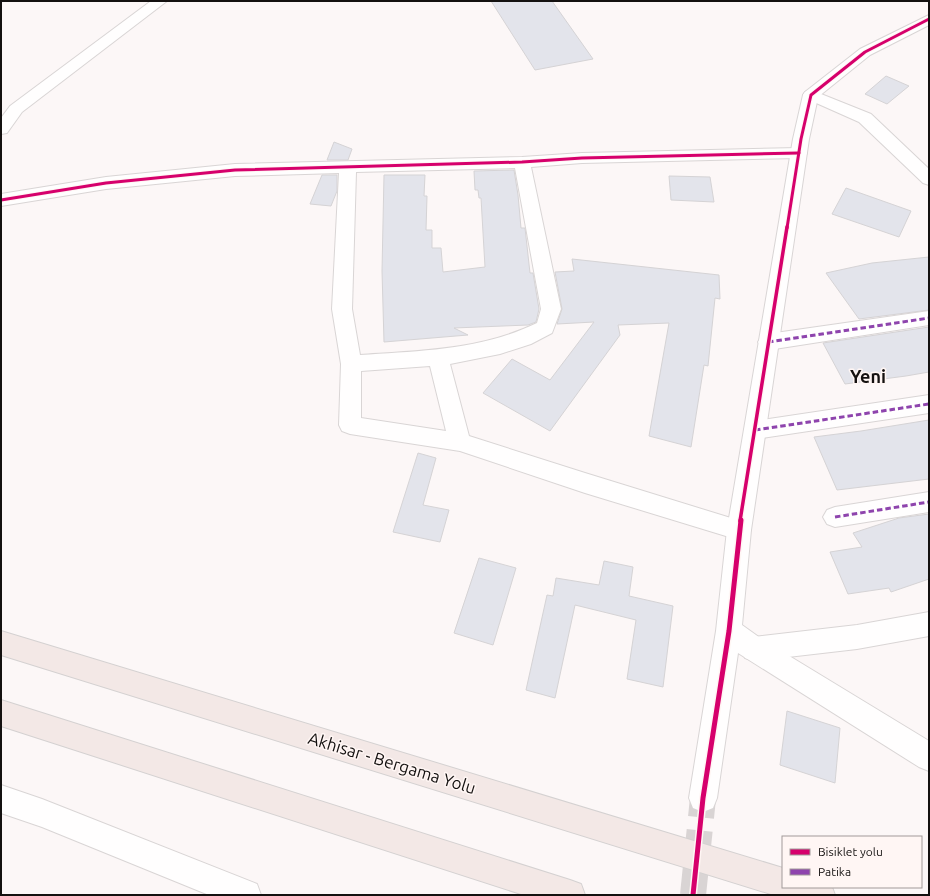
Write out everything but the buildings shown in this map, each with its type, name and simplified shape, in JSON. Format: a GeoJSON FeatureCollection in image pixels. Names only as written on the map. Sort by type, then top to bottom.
{"type":"FeatureCollection","features":[{"type":"Feature","properties":{"kind":"highway","name":"Akhisar - Bergama Yolu"},"geometry":{"type":"LineString","coordinates":[[1,643],[782,884]]}},
{"type":"Feature","properties":{"kind":"highway"},"geometry":{"type":"LineString","coordinates":[[1,713],[570,895]]}},
{"type":"Feature","properties":{"kind":"highway"},"geometry":{"type":"LineString","coordinates":[[797,888],[820,895]]}},
{"type":"Feature","properties":{"kind":"street"},"geometry":{"type":"LineString","coordinates":[[1,129],[16,109],[160,1]]}},
{"type":"Feature","properties":{"kind":"street"},"geometry":{"type":"LineString","coordinates":[[703,798],[729,631],[739,530],[754,430],[801,139],[811,95],[865,52],[929,19]]}},
{"type":"Feature","properties":{"kind":"street"},"geometry":{"type":"LineString","coordinates":[[811,95],[865,118],[929,179]]}},
{"type":"Feature","properties":{"kind":"street"},"geometry":{"type":"LineString","coordinates":[[1,200],[106,183],[235,170],[522,162],[582,158],[799,153]]}},
{"type":"Feature","properties":{"kind":"street"},"geometry":{"type":"LineString","coordinates":[[351,364],[438,357],[501,346],[530,336],[545,328],[551,308],[522,162]]}},
{"type":"Feature","properties":{"kind":"street"},"geometry":{"type":"LineString","coordinates":[[348,166],[342,309],[351,364],[350,425],[460,442],[585,483],[739,530]]}},
{"type":"Feature","properties":{"kind":"street"},"geometry":{"type":"LineString","coordinates":[[768,342],[929,318]]}},
{"type":"Feature","properties":{"kind":"street"},"geometry":{"type":"LineString","coordinates":[[438,357],[460,442]]}},
{"type":"Feature","properties":{"kind":"street"},"geometry":{"type":"LineString","coordinates":[[754,430],[929,404]]}},
{"type":"Feature","properties":{"kind":"street"},"geometry":{"type":"LineString","coordinates":[[835,517],[929,502]]}},
{"type":"Feature","properties":{"kind":"street"},"geometry":{"type":"LineString","coordinates":[[754,649],[857,637],[929,624]]}},
{"type":"Feature","properties":{"kind":"street"},"geometry":{"type":"LineString","coordinates":[[729,631],[754,649],[929,756]]}},
{"type":"Feature","properties":{"kind":"street"},"geometry":{"type":"LineString","coordinates":[[1,799],[42,813],[246,895]]}},
{"type":"Feature","properties":{"kind":"tunnel"},"geometry":{"type":"LineString","coordinates":[[693,895],[703,798]]}},
{"type":"Feature","properties":{"kind":"marked path"},"geometry":{"type":"LineString","coordinates":[[768,342],[929,318]]}},
{"type":"Feature","properties":{"kind":"marked path"},"geometry":{"type":"LineString","coordinates":[[755,430],[929,404]]}},
{"type":"Feature","properties":{"kind":"marked path"},"geometry":{"type":"LineString","coordinates":[[835,517],[929,502]]}},
{"type":"Feature","properties":{"kind":"cycle path"},"geometry":{"type":"LineString","coordinates":[[693,895],[703,798],[729,631],[739,530],[801,139],[811,95],[865,52],[929,19]]}},
{"type":"Feature","properties":{"kind":"cycle path"},"geometry":{"type":"LineString","coordinates":[[1,200],[106,183],[235,170],[522,162],[582,158],[799,153]]}},
{"type":"Feature","properties":{"kind":"district","name":"Yeni"},"geometry":{"type":"Point","coordinates":[868,377]}}]}
